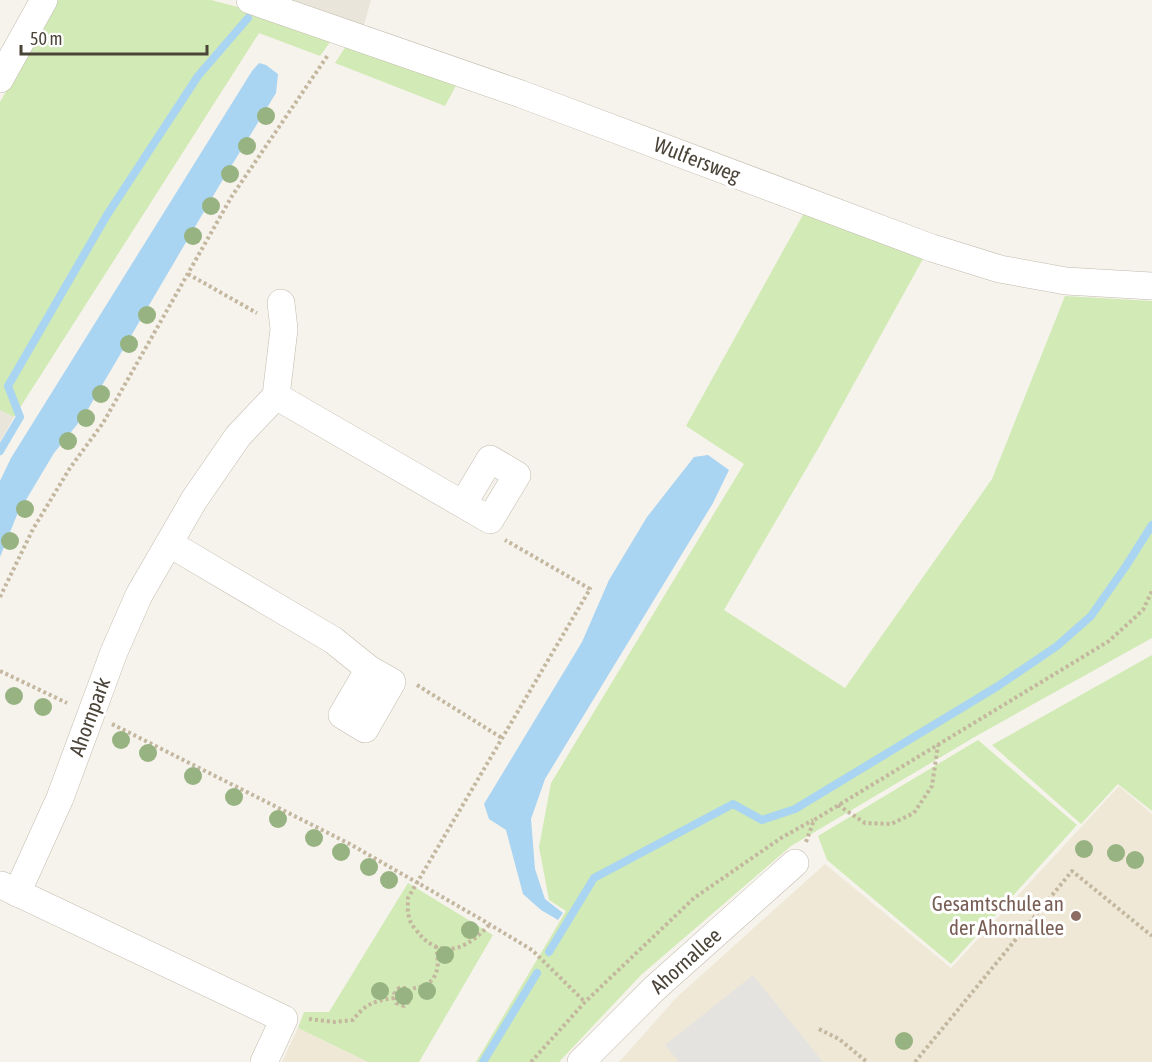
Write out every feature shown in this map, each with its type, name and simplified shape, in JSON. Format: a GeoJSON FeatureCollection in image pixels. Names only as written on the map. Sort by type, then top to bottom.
{"type":"FeatureCollection","features":[{"type":"Feature","properties":{"kind":"street"},"geometry":{"type":"LineString","coordinates":[[0,79],[44,0]]}},
{"type":"Feature","properties":{"kind":"street","name":"Wulfersweg"},"geometry":{"type":"LineString","coordinates":[[250,0],[521,94],[932,248],[1000,269],[1066,281],[1152,286]]}},
{"type":"Feature","properties":{"kind":"street"},"geometry":{"type":"LineString","coordinates":[[283,316],[276,396],[490,520],[517,475],[490,459],[463,504]]}},
{"type":"Feature","properties":{"kind":"street","name":"Ahornpark"},"geometry":{"type":"LineString","coordinates":[[276,396],[238,436],[194,500],[139,595],[114,652],[60,798],[8,889],[284,1019]]}},
{"type":"Feature","properties":{"kind":"street"},"geometry":{"type":"LineString","coordinates":[[170,544],[333,640],[381,676]]}},
{"type":"Feature","properties":{"kind":"street","name":"Ahornallee"},"geometry":{"type":"LineString","coordinates":[[581,1062],[655,988],[795,863]]}},
{"type":"Feature","properties":{"kind":"street"},"geometry":{"type":"LineString","coordinates":[[264,1062],[284,1019]]}},
{"type":"Feature","properties":{"kind":"path"},"geometry":{"type":"LineString","coordinates":[[0,597],[33,529],[70,468],[103,423],[232,196],[344,32]]}},
{"type":"Feature","properties":{"kind":"path"},"geometry":{"type":"LineString","coordinates":[[188,274],[283,316]]}},
{"type":"Feature","properties":{"kind":"path"},"geometry":{"type":"LineString","coordinates":[[489,925],[480,935],[463,946],[451,950],[436,946],[428,943],[409,919],[408,898],[590,589],[506,540],[490,520]]}},
{"type":"Feature","properties":{"kind":"path"},"geometry":{"type":"LineString","coordinates":[[531,1062],[585,1002],[694,898],[781,837],[838,806],[1109,641],[1143,610],[1152,591]]}},
{"type":"Feature","properties":{"kind":"path"},"geometry":{"type":"LineString","coordinates":[[0,671],[209,772],[348,843],[417,882],[532,950],[585,1002]]}},
{"type":"Feature","properties":{"kind":"path"},"geometry":{"type":"LineString","coordinates":[[381,676],[416,685],[502,738]]}},
{"type":"Feature","properties":{"kind":"path"},"geometry":{"type":"LineString","coordinates":[[838,806],[865,823],[891,824],[914,813],[932,786],[938,745]]}},
{"type":"Feature","properties":{"kind":"path"},"geometry":{"type":"LineString","coordinates":[[795,863],[814,820]]}},
{"type":"Feature","properties":{"kind":"path"},"geometry":{"type":"LineString","coordinates":[[915,1062],[1072,871],[1152,936]]}},
{"type":"Feature","properties":{"kind":"path"},"geometry":{"type":"LineString","coordinates":[[410,991],[423,986],[435,977],[439,963],[436,946]]}},
{"type":"Feature","properties":{"kind":"path"},"geometry":{"type":"LineString","coordinates":[[393,998],[399,988],[406,988],[410,991]]}},
{"type":"Feature","properties":{"kind":"path"},"geometry":{"type":"LineString","coordinates":[[393,998],[399,1005],[408,1004],[411,1000],[410,991]]}},
{"type":"Feature","properties":{"kind":"path"},"geometry":{"type":"LineString","coordinates":[[284,1019],[335,1022],[353,1020],[362,1008],[393,998]]}},
{"type":"Feature","properties":{"kind":"path"},"geometry":{"type":"LineString","coordinates":[[819,1029],[839,1039],[867,1062]]}},
{"type":"Feature","properties":{"kind":"shaded area"},"geometry":{"type":"Polygon","coordinates":[[[284,0],[371,0],[364,25],[284,0]]]}},
{"type":"Feature","properties":{"kind":"shaded area"},"geometry":{"type":"Polygon","coordinates":[[[0,410],[14,417],[0,443],[0,410]]]}},
{"type":"Feature","properties":{"kind":"shaded area","name":"Gesamtschule an der Ahornallee"},"geometry":{"type":"Polygon","coordinates":[[[1119,786],[1152,814],[1152,1062],[619,1062],[677,997],[825,864],[951,968],[1119,786]]]}},
{"type":"Feature","properties":{"kind":"shaded area"},"geometry":{"type":"Polygon","coordinates":[[[753,975],[823,1062],[679,1062],[665,1045],[753,975]]]}},
{"type":"Feature","properties":{"kind":"shaded area"},"geometry":{"type":"Polygon","coordinates":[[[298,1028],[368,1062],[282,1062],[298,1028]]]}},
{"type":"Feature","properties":{"kind":"green space"},"geometry":{"type":"Polygon","coordinates":[[[58,0],[211,0],[272,16],[333,38],[320,56],[259,33],[14,417],[0,410],[0,102],[58,0]]]}},
{"type":"Feature","properties":{"kind":"green space"},"geometry":{"type":"Polygon","coordinates":[[[348,43],[458,82],[445,106],[335,63],[348,43]]]}},
{"type":"Feature","properties":{"kind":"green space"},"geometry":{"type":"Polygon","coordinates":[[[804,213],[924,257],[819,447],[724,610],[845,688],[992,479],[1065,296],[1152,301],[1152,638],[978,735],[791,846],[641,975],[559,1062],[476,1062],[566,911],[549,900],[539,847],[551,783],[744,464],[686,426],[804,213]]]}},
{"type":"Feature","properties":{"kind":"green space"},"geometry":{"type":"Polygon","coordinates":[[[1152,655],[1152,811],[1118,784],[1081,824],[992,745],[1152,655]]]}},
{"type":"Feature","properties":{"kind":"green space"},"geometry":{"type":"Polygon","coordinates":[[[978,740],[1077,825],[951,964],[827,860],[818,836],[978,740]]]}},
{"type":"Feature","properties":{"kind":"green space"},"geometry":{"type":"Polygon","coordinates":[[[408,883],[493,935],[419,1062],[368,1062],[298,1028],[304,1012],[329,1012],[408,883]]]}},
{"type":"Feature","properties":{"kind":"water"},"geometry":{"type":"Polygon","coordinates":[[[259,63],[278,74],[276,93],[84,416],[54,453],[17,515],[0,557],[0,481],[11,458],[259,63]]]}},
{"type":"Feature","properties":{"kind":"water"},"geometry":{"type":"Polygon","coordinates":[[[708,455],[729,470],[713,503],[545,779],[531,819],[535,869],[545,899],[563,913],[558,920],[541,910],[523,894],[506,830],[489,819],[484,804],[582,642],[609,580],[647,517],[694,457],[708,455]]]}},
{"type":"Feature","properties":{"kind":"waterway"},"geometry":{"type":"LineString","coordinates":[[0,451],[20,417],[8,386],[107,215],[198,76],[248,18]]}},
{"type":"Feature","properties":{"kind":"waterway"},"geometry":{"type":"LineString","coordinates":[[549,952],[594,878],[733,804],[762,820],[795,809],[998,686],[1057,646],[1091,616],[1152,525]]}},
{"type":"Feature","properties":{"kind":"waterway"},"geometry":{"type":"LineString","coordinates":[[483,1062],[537,973]]}},
{"type":"Feature","properties":{"kind":"place","name":"Gesamtschule an der Ahornallee"},"geometry":{"type":"Point","coordinates":[1076,916]}}]}
